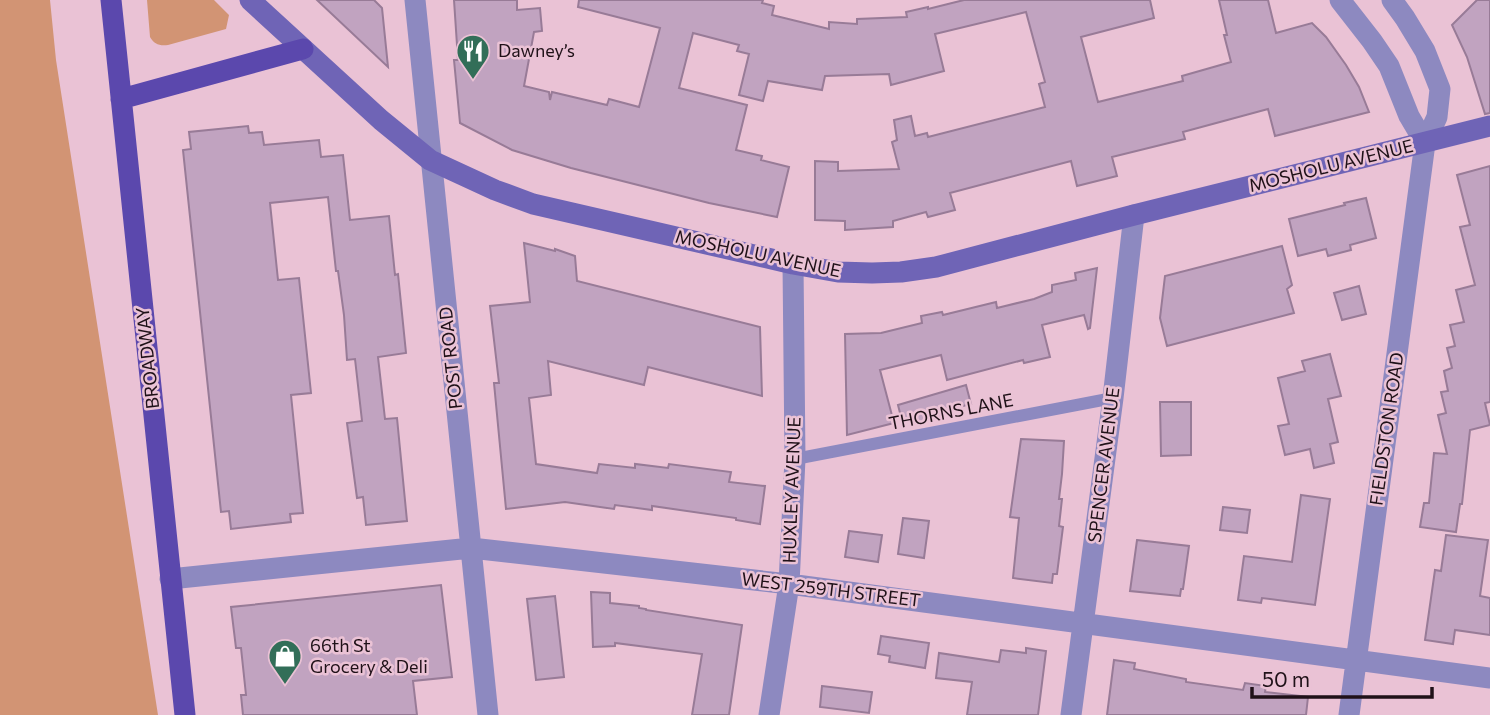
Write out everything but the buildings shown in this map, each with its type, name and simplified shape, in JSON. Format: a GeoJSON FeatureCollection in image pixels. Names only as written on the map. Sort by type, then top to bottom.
{"type":"FeatureCollection","features":[{"type":"Feature","properties":{"kind":"main road","name":"BROADWAY"},"geometry":{"type":"LineString","coordinates":[[111,0],[185,715]]}},
{"type":"Feature","properties":{"kind":"main road"},"geometry":{"type":"LineString","coordinates":[[121,99],[303,49]]}},
{"type":"Feature","properties":{"kind":"street","name":"MOSHOLU AVENUE"},"geometry":{"type":"LineString","coordinates":[[250,0],[381,120],[430,160],[533,204],[838,272],[872,274],[949,264],[1490,126]]}},
{"type":"Feature","properties":{"kind":"street","name":"POST ROAD"},"geometry":{"type":"LineString","coordinates":[[415,0],[488,715]]}},
{"type":"Feature","properties":{"kind":"street"},"geometry":{"type":"LineString","coordinates":[[1340,0],[1389,66],[1409,116],[1425,143]]}},
{"type":"Feature","properties":{"kind":"street","name":"FIELDSTON ROAD"},"geometry":{"type":"LineString","coordinates":[[1349,715],[1425,143],[1437,117],[1440,89],[1425,51],[1392,0]]}},
{"type":"Feature","properties":{"kind":"street","name":"SPENCER AVENUE"},"geometry":{"type":"LineString","coordinates":[[1071,715],[1134,215]]}},
{"type":"Feature","properties":{"kind":"street","name":"HUXLEY AVENUE"},"geometry":{"type":"LineString","coordinates":[[769,715],[789,584],[795,459],[793,264]]}},
{"type":"Feature","properties":{"kind":"street","name":"WEST 259TH STREET"},"geometry":{"type":"LineString","coordinates":[[170,579],[471,548],[789,584],[1490,678]]}},
{"type":"Feature","properties":{"kind":"lane","name":"THORNS LANE"},"geometry":{"type":"LineString","coordinates":[[795,459],[1113,398]]}},
{"type":"Feature","properties":{"kind":"shaded area"},"geometry":{"type":"Polygon","coordinates":[[[0,0],[50,0],[56,60],[158,715],[0,715],[0,0]]]}},
{"type":"Feature","properties":{"kind":"shaded area"},"geometry":{"type":"Polygon","coordinates":[[[147,0],[214,0],[229,15],[226,29],[168,45],[157,44],[150,37],[147,0]]]}},
{"type":"Feature","properties":{"kind":"place","name":"Dawney’s"},"geometry":{"type":"Point","coordinates":[473,81]}},
{"type":"Feature","properties":{"kind":"place","name":"66th St Grocery & Deli"},"geometry":{"type":"Point","coordinates":[285,686]}}]}
